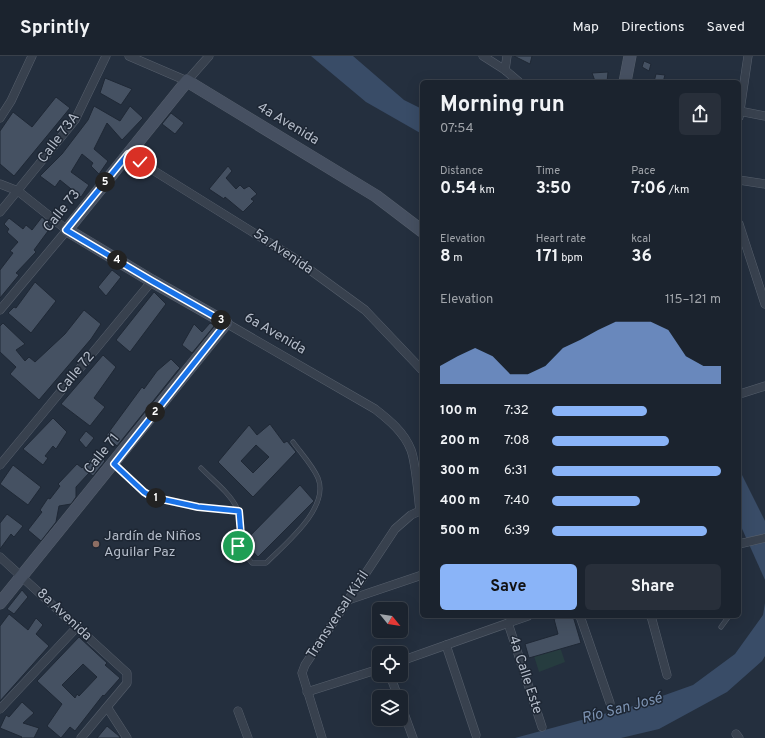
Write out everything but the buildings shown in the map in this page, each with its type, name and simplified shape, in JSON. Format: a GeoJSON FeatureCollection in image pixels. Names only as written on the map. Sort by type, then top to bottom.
{"type":"FeatureCollection","features":[{"type":"Feature","properties":{"kind":"street"},"geometry":{"type":"LineString","coordinates":[[0,118],[11,101],[32,56]]}},
{"type":"Feature","properties":{"kind":"street","name":"Calle 73A"},"geometry":{"type":"LineString","coordinates":[[0,212],[75,120],[106,56]]}},
{"type":"Feature","properties":{"kind":"street","name":"4a Avenida"},"geometry":{"type":"LineString","coordinates":[[130,56],[187,81],[376,196],[420,230]]}},
{"type":"Feature","properties":{"kind":"street","name":"Calle 73"},"geometry":{"type":"LineString","coordinates":[[0,310],[209,56]]}},
{"type":"Feature","properties":{"kind":"street"},"geometry":{"type":"LineString","coordinates":[[483,56],[505,70],[517,80]]}},
{"type":"Feature","properties":{"kind":"street"},"geometry":{"type":"LineString","coordinates":[[505,70],[507,56]]}},
{"type":"Feature","properties":{"kind":"street"},"geometry":{"type":"LineString","coordinates":[[625,80],[630,56]]}},
{"type":"Feature","properties":{"kind":"street"},"geometry":{"type":"LineString","coordinates":[[741,100],[748,56]]}},
{"type":"Feature","properties":{"kind":"street"},"geometry":{"type":"LineString","coordinates":[[741,113],[765,116]]}},
{"type":"Feature","properties":{"kind":"street","name":"5a Avenida"},"geometry":{"type":"LineString","coordinates":[[128,154],[298,260],[365,310],[420,368]]}},
{"type":"Feature","properties":{"kind":"street"},"geometry":{"type":"LineString","coordinates":[[741,180],[765,184]]}},
{"type":"Feature","properties":{"kind":"street","name":"6a Avenida"},"geometry":{"type":"LineString","coordinates":[[0,184],[18,190],[66,230],[375,409],[399,429],[411,450],[420,504]]}},
{"type":"Feature","properties":{"kind":"street"},"geometry":{"type":"LineString","coordinates":[[741,230],[765,304]]}},
{"type":"Feature","properties":{"kind":"street","name":"Calle 72"},"geometry":{"type":"LineString","coordinates":[[0,465],[152,281]]}},
{"type":"Feature","properties":{"kind":"street","name":"Calle 71"},"geometry":{"type":"LineString","coordinates":[[0,603],[114,464],[226,323]]}},
{"type":"Feature","properties":{"kind":"street"},"geometry":{"type":"LineString","coordinates":[[743,393],[765,386]]}},
{"type":"Feature","properties":{"kind":"street","name":"Transversal Kizil"},"geometry":{"type":"LineString","coordinates":[[322,738],[302,673],[305,665],[395,529],[420,511]]}},
{"type":"Feature","properties":{"kind":"street"},"geometry":{"type":"LineString","coordinates":[[741,544],[765,538]]}},
{"type":"Feature","properties":{"kind":"street","name":"8a Avenida"},"geometry":{"type":"LineString","coordinates":[[0,557],[127,673],[127,683],[106,707]]}},
{"type":"Feature","properties":{"kind":"street"},"geometry":{"type":"LineString","coordinates":[[348,600],[420,576]]}},
{"type":"Feature","properties":{"kind":"street"},"geometry":{"type":"LineString","coordinates":[[408,659],[522,618]]}},
{"type":"Feature","properties":{"kind":"street"},"geometry":{"type":"LineString","coordinates":[[581,618],[610,703]]}},
{"type":"Feature","properties":{"kind":"street"},"geometry":{"type":"LineString","coordinates":[[652,618],[667,675]]}},
{"type":"Feature","properties":{"kind":"street","name":"4a Calle Este"},"geometry":{"type":"LineString","coordinates":[[508,623],[542,727]]}},
{"type":"Feature","properties":{"kind":"street"},"geometry":{"type":"LineString","coordinates":[[0,709],[77,627]]}},
{"type":"Feature","properties":{"kind":"street"},"geometry":{"type":"LineString","coordinates":[[446,645],[476,735]]}},
{"type":"Feature","properties":{"kind":"street"},"geometry":{"type":"LineString","coordinates":[[307,692],[372,671]]}},
{"type":"Feature","properties":{"kind":"street"},"geometry":{"type":"LineString","coordinates":[[81,738],[106,707],[127,738]]}},
{"type":"Feature","properties":{"kind":"street"},"geometry":{"type":"LineString","coordinates":[[238,711],[248,738]]}},
{"type":"Feature","properties":{"kind":"street"},"geometry":{"type":"LineString","coordinates":[[408,724],[413,738]]}},
{"type":"Feature","properties":{"kind":"lane"},"geometry":{"type":"LineString","coordinates":[[201,468],[236,504],[239,511],[241,535],[238,546],[252,563],[266,563],[307,520],[315,508],[320,495],[318,479],[294,442]]}},
{"type":"Feature","properties":{"kind":"lane"},"geometry":{"type":"LineString","coordinates":[[114,464],[144,492],[152,497],[198,507],[239,511]]}},
{"type":"Feature","properties":{"kind":"lane"},"geometry":{"type":"LineString","coordinates":[[722,626],[728,618]]}},
{"type":"Feature","properties":{"kind":"green space"},"geometry":{"type":"Polygon","coordinates":[[[560,647],[565,662],[539,672],[534,656],[560,647]]]}},
{"type":"Feature","properties":{"kind":"water"},"geometry":{"type":"Polygon","coordinates":[[[311,56],[353,56],[404,100],[420,108],[420,133],[366,102],[311,56]]]}},
{"type":"Feature","properties":{"kind":"water"},"geometry":{"type":"Polygon","coordinates":[[[741,473],[765,521],[765,580],[741,526],[741,473]]]}},
{"type":"Feature","properties":{"kind":"water"},"geometry":{"type":"Polygon","coordinates":[[[765,603],[765,656],[762,661],[727,692],[659,729],[621,738],[515,738],[637,705],[693,685],[735,654],[763,615],[765,603]]]}},
{"type":"Feature","properties":{"kind":"place","name":"Jardín de Niños Aguilar Paz"},"geometry":{"type":"Point","coordinates":[96,544]}},
{"type":"Feature","properties":{"kind":"route"},"geometry":{"type":"LineString","coordinates":[[140,162],[128,154],[66,230],[226,323],[114,464],[144,492],[152,497],[198,507],[239,511],[241,535],[238,546]]}},
{"type":"Feature","properties":{"kind":"water label","name":"Río San José"},"geometry":{"type":"Point","coordinates":[622,709]}}]}
